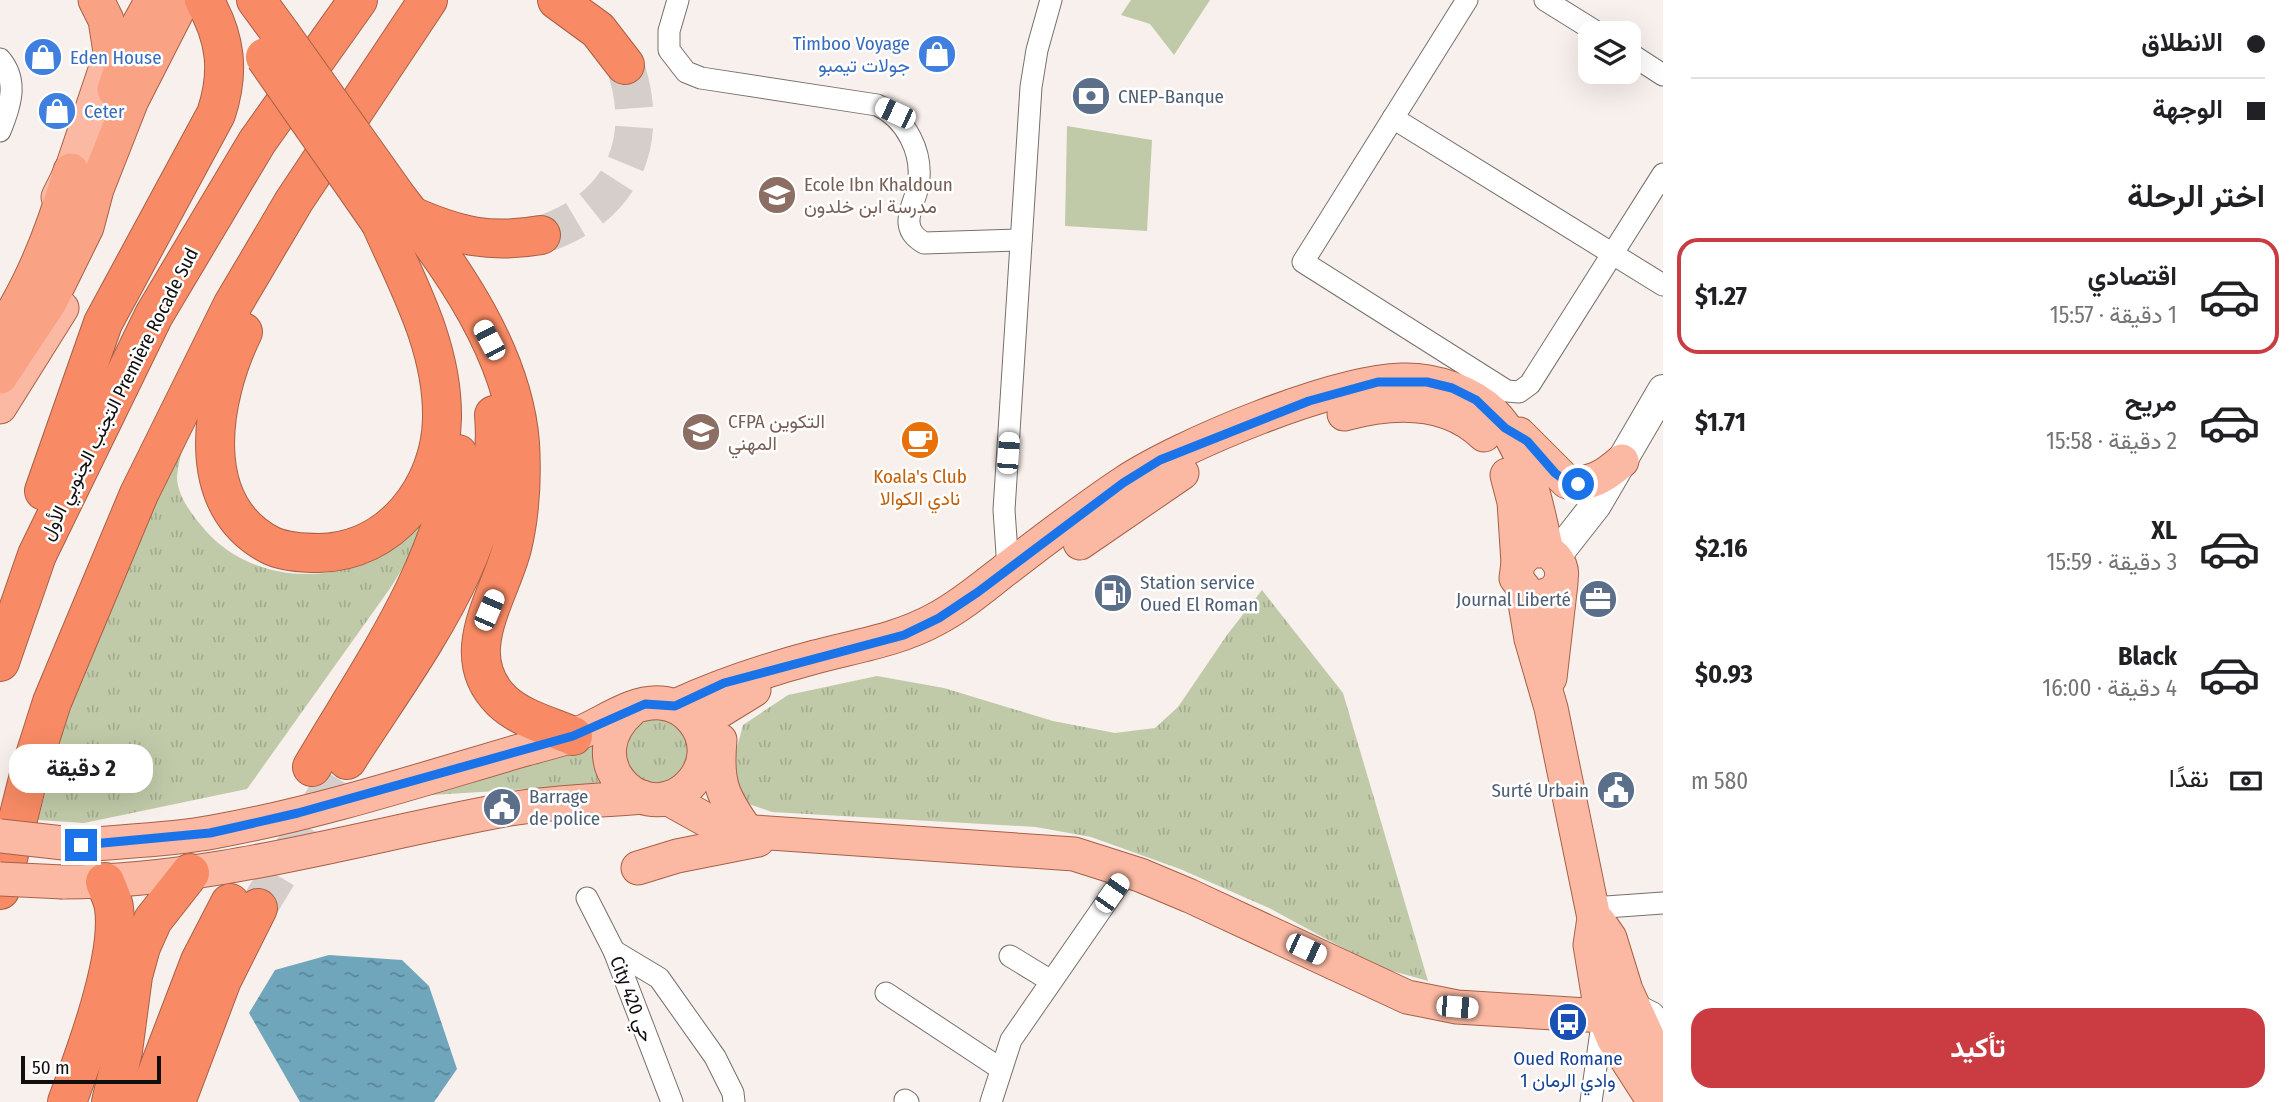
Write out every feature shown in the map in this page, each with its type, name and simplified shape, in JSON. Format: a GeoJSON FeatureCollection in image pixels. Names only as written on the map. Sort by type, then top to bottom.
{"type":"FeatureCollection","features":[{"type":"Feature","properties":{"kind":"highway"},"geometry":{"type":"LineString","coordinates":[[96,0],[106,20],[111,52]]}},
{"type":"Feature","properties":{"kind":"highway"},"geometry":{"type":"LineString","coordinates":[[111,52],[136,0]]}},
{"type":"Feature","properties":{"kind":"highway"},"geometry":{"type":"LineString","coordinates":[[0,376],[49,302],[86,227],[84,180],[100,150],[118,79],[132,38],[153,0]]}},
{"type":"Feature","properties":{"kind":"highway"},"geometry":{"type":"LineString","coordinates":[[0,334],[26,293],[44,252],[182,0]]}},
{"type":"Feature","properties":{"kind":"highway"},"geometry":{"type":"LineString","coordinates":[[0,662],[8,601],[103,323],[219,107],[225,69],[224,45],[204,0]]}},
{"type":"Feature","properties":{"kind":"highway"},"geometry":{"type":"LineString","coordinates":[[223,0],[273,46],[397,213],[464,295],[501,362],[520,442],[518,517],[506,569],[481,632],[481,660],[486,676],[502,701],[523,715],[573,736]]}},
{"type":"Feature","properties":{"kind":"highway"},"geometry":{"type":"LineString","coordinates":[[256,0],[273,46]]}},
{"type":"Feature","properties":{"kind":"highway","name":"التجنب الجنوبي الأول Première Rocade Sud"},"geometry":{"type":"LineString","coordinates":[[0,662],[37,555],[154,315],[257,142],[358,0]]}},
{"type":"Feature","properties":{"kind":"highway"},"geometry":{"type":"LineString","coordinates":[[0,890],[40,736],[115,549],[232,306],[294,201],[428,0]]}},
{"type":"Feature","properties":{"kind":"highway"},"geometry":{"type":"LineString","coordinates":[[371,83],[386,73],[455,0]]}},
{"type":"Feature","properties":{"kind":"highway"},"geometry":{"type":"LineString","coordinates":[[557,0],[598,30],[625,65]]}},
{"type":"Feature","properties":{"kind":"highway"},"geometry":{"type":"LineString","coordinates":[[294,201],[280,253],[236,347],[214,433],[218,472],[228,501],[250,530],[275,547],[303,552],[340,552],[375,538],[413,504],[431,477],[436,461],[442,417],[435,359],[408,280],[397,213]]}},
{"type":"Feature","properties":{"kind":"highway"},"geometry":{"type":"LineString","coordinates":[[397,213],[470,237],[497,241],[541,235]]}},
{"type":"Feature","properties":{"kind":"highway"},"geometry":{"type":"LineString","coordinates":[[397,213],[451,335],[461,372],[462,423],[443,518],[417,588],[330,763],[426,636],[454,587],[478,533],[496,440],[487,354],[464,295]]}},
{"type":"Feature","properties":{"kind":"highway"},"geometry":{"type":"LineString","coordinates":[[111,1102],[123,1051],[133,976],[141,947],[153,920],[190,873]]}},
{"type":"Feature","properties":{"kind":"highway"},"geometry":{"type":"LineString","coordinates":[[67,1102],[81,1064],[115,933],[114,906],[105,882]]}},
{"type":"Feature","properties":{"kind":"highway"},"geometry":{"type":"LineString","coordinates":[[146,1102],[200,961],[244,906],[222,980],[176,1102]]}},
{"type":"Feature","properties":{"kind":"main road"},"geometry":{"type":"LineString","coordinates":[[0,303],[27,258],[84,180],[111,52]]}},
{"type":"Feature","properties":{"kind":"main road"},"geometry":{"type":"LineString","coordinates":[[0,407],[56,320],[74,280],[86,227]]}},
{"type":"Feature","properties":{"kind":"main road"},"geometry":{"type":"LineString","coordinates":[[686,715],[724,683],[904,635],[939,618],[1123,483],[1160,460],[1309,401],[1378,382],[1427,382],[1452,388],[1476,400],[1505,428],[1527,441],[1541,459],[1567,482],[1578,484],[1605,477],[1622,461]]}},
{"type":"Feature","properties":{"kind":"main road"},"geometry":{"type":"LineString","coordinates":[[1541,569],[1596,505],[1663,390]]}},
{"type":"Feature","properties":{"kind":"main road"},"geometry":{"type":"LineString","coordinates":[[686,715],[736,700],[761,687],[939,638],[974,620],[1175,476],[1213,457],[1280,433],[1380,404],[1428,406],[1454,414],[1473,425],[1493,444],[1541,569]]}},
{"type":"Feature","properties":{"kind":"main road"},"geometry":{"type":"LineString","coordinates":[[1505,428],[1524,463],[1541,569],[1551,658],[1551,708],[1593,913],[1590,945],[1643,1014],[1663,1070]]}},
{"type":"Feature","properties":{"kind":"main road"},"geometry":{"type":"LineString","coordinates":[[736,700],[721,733],[718,778],[728,804],[746,830]]}},
{"type":"Feature","properties":{"kind":"main road"},"geometry":{"type":"LineString","coordinates":[[0,836],[81,845],[210,833],[573,736],[653,703],[686,715],[703,739],[701,769],[681,792],[654,797],[508,809],[190,873],[105,882],[0,878]]}},
{"type":"Feature","properties":{"kind":"main road"},"geometry":{"type":"LineString","coordinates":[[631,710],[611,733],[610,764],[617,779],[710,822],[798,837],[1074,854],[1128,871],[1261,927],[1407,997],[1457,1007],[1643,1014]]}},
{"type":"Feature","properties":{"kind":"main road"},"geometry":{"type":"LineString","coordinates":[[638,868],[716,847],[798,837]]}},
{"type":"Feature","properties":{"kind":"main road"},"geometry":{"type":"LineString","coordinates":[[1643,1014],[1613,1038],[1654,1102]]}},
{"type":"Feature","properties":{"kind":"street"},"geometry":{"type":"LineString","coordinates":[[678,0],[668,50],[686,72],[701,78],[877,105],[895,113],[906,128],[918,158],[919,182],[909,225],[914,237],[924,243],[1021,240]]}},
{"type":"Feature","properties":{"kind":"street"},"geometry":{"type":"LineString","coordinates":[[1008,568],[1004,510],[1031,87],[1037,50],[1051,0]]}},
{"type":"Feature","properties":{"kind":"street"},"geometry":{"type":"LineString","coordinates":[[1467,0],[1303,262],[1507,391],[1518,392],[1530,384],[1663,174]]}},
{"type":"Feature","properties":{"kind":"street"},"geometry":{"type":"LineString","coordinates":[[1545,0],[1579,21]]}},
{"type":"Feature","properties":{"kind":"street"},"geometry":{"type":"LineString","coordinates":[[0,59],[12,87],[10,107],[0,131]]}},
{"type":"Feature","properties":{"kind":"street"},"geometry":{"type":"LineString","coordinates":[[1641,61],[1663,75]]}},
{"type":"Feature","properties":{"kind":"street"},"geometry":{"type":"LineString","coordinates":[[1393,118],[1663,285]]}},
{"type":"Feature","properties":{"kind":"street"},"geometry":{"type":"LineString","coordinates":[[991,1102],[1011,1040],[1128,871]]}},
{"type":"Feature","properties":{"kind":"street","name":"City 420 حي"},"geometry":{"type":"LineString","coordinates":[[587,898],[614,951],[672,1102]]}},
{"type":"Feature","properties":{"kind":"street"},"geometry":{"type":"LineString","coordinates":[[1593,913],[1660,898]]}},
{"type":"Feature","properties":{"kind":"street"},"geometry":{"type":"LineString","coordinates":[[614,951],[659,978],[715,1057],[733,1094],[734,1102]]}},
{"type":"Feature","properties":{"kind":"street"},"geometry":{"type":"LineString","coordinates":[[1010,956],[1051,981]]}},
{"type":"Feature","properties":{"kind":"street"},"geometry":{"type":"LineString","coordinates":[[886,993],[1002,1069]]}},
{"type":"Feature","properties":{"kind":"street"},"geometry":{"type":"LineString","coordinates":[[1591,1102],[1643,1014]]}},
{"type":"Feature","properties":{"kind":"green space"},"geometry":{"type":"Polygon","coordinates":[[[1131,0],[1210,0],[1174,55],[1150,24],[1121,15],[1131,0]]]}},
{"type":"Feature","properties":{"kind":"green space"},"geometry":{"type":"Polygon","coordinates":[[[1067,126],[1152,140],[1147,231],[1065,226],[1067,126]]]}},
{"type":"Feature","properties":{"kind":"green space"},"geometry":{"type":"Polygon","coordinates":[[[184,441],[177,477],[179,490],[188,508],[219,544],[241,558],[265,568],[290,573],[317,574],[368,562],[400,544],[440,493],[415,548],[391,587],[247,789],[84,823],[38,820],[64,725],[99,621],[184,441]]]}},
{"type":"Feature","properties":{"kind":"green space"},"geometry":{"type":"Polygon","coordinates":[[[1262,590],[1343,693],[1428,981],[1378,967],[1269,908],[1180,869],[1091,837],[1036,827],[772,812],[740,801],[730,773],[743,725],[788,695],[877,676],[944,688],[1053,721],[1115,733],[1155,728],[1178,707],[1227,635],[1262,590]]]}},
{"type":"Feature","properties":{"kind":"green space"},"geometry":{"type":"Polygon","coordinates":[[[657,719],[669,721],[680,728],[687,739],[687,763],[680,774],[669,781],[657,783],[645,781],[634,774],[627,763],[625,751],[627,739],[634,728],[645,721],[657,719]]]}},
{"type":"Feature","properties":{"kind":"green space"},"geometry":{"type":"Polygon","coordinates":[[[604,737],[610,784],[431,795],[243,831],[604,737]]]}},
{"type":"Feature","properties":{"kind":"water"},"geometry":{"type":"Polygon","coordinates":[[[329,955],[402,960],[429,986],[457,1069],[434,1102],[300,1102],[249,1013],[275,970],[329,955]]]}},
{"type":"Feature","properties":{"kind":"tunnel"},"geometry":{"type":"LineString","coordinates":[[541,235],[568,224],[591,209],[609,191],[623,170],[631,147],[634,122],[632,94],[625,65]]}},
{"type":"Feature","properties":{"kind":"tunnel"},"geometry":{"type":"LineString","coordinates":[[258,908],[347,760]]}},
{"type":"Feature","properties":{"kind":"place","name":"Timboo Voyage جولات تيمبو"},"geometry":{"type":"Point","coordinates":[937,54]}},
{"type":"Feature","properties":{"kind":"place","name":"Eden House"},"geometry":{"type":"Point","coordinates":[43,57]}},
{"type":"Feature","properties":{"kind":"place","name":"CNEP-Banque"},"geometry":{"type":"Point","coordinates":[1091,96]}},
{"type":"Feature","properties":{"kind":"place","name":"Ceter"},"geometry":{"type":"Point","coordinates":[57,111]}},
{"type":"Feature","properties":{"kind":"place","name":"Ecole Ibn Khaldoun مدرسة ابن خلدون"},"geometry":{"type":"Point","coordinates":[777,195]}},
{"type":"Feature","properties":{"kind":"place","name":"CFPA التكوين المهني"},"geometry":{"type":"Point","coordinates":[701,432]}},
{"type":"Feature","properties":{"kind":"place","name":"Koala's Club نادي الكوالا"},"geometry":{"type":"Point","coordinates":[920,440]}},
{"type":"Feature","properties":{"kind":"place","name":"Station service Oued El Roman"},"geometry":{"type":"Point","coordinates":[1113,593]}},
{"type":"Feature","properties":{"kind":"place","name":"Journal Liberté"},"geometry":{"type":"Point","coordinates":[1598,599]}},
{"type":"Feature","properties":{"kind":"place","name":"Surté Urbain"},"geometry":{"type":"Point","coordinates":[1616,790]}},
{"type":"Feature","properties":{"kind":"place","name":"Barrage de police"},"geometry":{"type":"Point","coordinates":[502,807]}},
{"type":"Feature","properties":{"kind":"place","name":"Oued Romane 1 وادي الرمان"},"geometry":{"type":"Point","coordinates":[1568,1022]}},
{"type":"Feature","properties":{"kind":"route"},"geometry":{"type":"LineString","coordinates":[[81,845],[210,833],[298,813],[573,736],[645,704],[675,706],[724,683],[904,635],[939,618],[978,592],[1123,483],[1160,460],[1309,401],[1378,382],[1427,382],[1452,388],[1476,400],[1505,428],[1518,433],[1527,441],[1555,473],[1567,482],[1578,484]]}}]}
